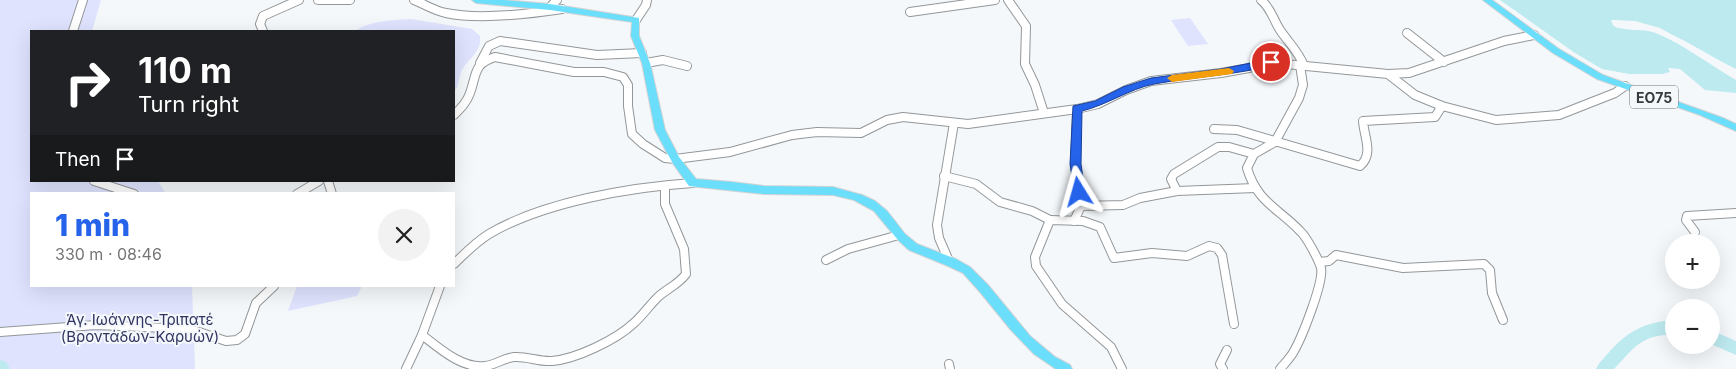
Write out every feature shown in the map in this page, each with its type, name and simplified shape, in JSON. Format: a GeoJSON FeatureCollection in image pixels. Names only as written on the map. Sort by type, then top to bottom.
{"type":"FeatureCollection","features":[{"type":"Feature","properties":{"kind":"main road"},"geometry":{"type":"LineString","coordinates":[[476,0],[553,3],[562,9],[636,20],[634,36],[646,63],[660,130],[675,159],[693,183],[730,184],[766,190],[823,189],[863,199],[881,210],[889,218],[899,235],[917,249],[958,264],[971,274],[1035,350],[1066,369]]}},
{"type":"Feature","properties":{"kind":"main road","name":"ΕΟ75"},"geometry":{"type":"LineString","coordinates":[[1487,0],[1534,35],[1599,76],[1709,116],[1736,128]]}},
{"type":"Feature","properties":{"kind":"main road","name":"ΕΟ75"},"geometry":{"type":"LineString","coordinates":[[1492,0],[1575,62]]}},
{"type":"Feature","properties":{"kind":"street"},"geometry":{"type":"LineString","coordinates":[[73,30],[78,20],[78,9],[83,0]]}},
{"type":"Feature","properties":{"kind":"street"},"geometry":{"type":"LineString","coordinates":[[263,30],[260,22],[267,14],[298,0]]}},
{"type":"Feature","properties":{"kind":"street"},"geometry":{"type":"LineString","coordinates":[[318,0],[350,0]]}},
{"type":"Feature","properties":{"kind":"street"},"geometry":{"type":"LineString","coordinates":[[414,0],[454,14],[524,15],[562,9]]}},
{"type":"Feature","properties":{"kind":"street"},"geometry":{"type":"LineString","coordinates":[[636,20],[646,5],[647,0]]}},
{"type":"Feature","properties":{"kind":"street"},"geometry":{"type":"LineString","coordinates":[[910,12],[995,0]]}},
{"type":"Feature","properties":{"kind":"street"},"geometry":{"type":"LineString","coordinates":[[1008,0],[1026,26],[1024,64],[1035,85],[1044,113]]}},
{"type":"Feature","properties":{"kind":"street"},"geometry":{"type":"LineString","coordinates":[[1261,0],[1270,9],[1280,30],[1302,58],[1303,88],[1275,142],[1254,154],[1247,168],[1251,182],[1270,206],[1302,232],[1319,262],[1322,273],[1320,286],[1297,346],[1280,369]]}},
{"type":"Feature","properties":{"kind":"street"},"geometry":{"type":"LineString","coordinates":[[1407,33],[1444,62]]}},
{"type":"Feature","properties":{"kind":"street"},"geometry":{"type":"LineString","coordinates":[[480,63],[492,58],[503,58],[574,72],[604,72],[623,77],[628,86],[628,106],[632,134],[660,156],[675,159],[730,152],[792,135],[817,132],[861,133],[887,120],[903,116],[954,123],[982,122],[1077,109],[1098,104],[1126,90],[1151,81],[1230,71],[1265,62],[1388,74],[1409,73],[1504,41],[1534,35]]}},
{"type":"Feature","properties":{"kind":"street"},"geometry":{"type":"LineString","coordinates":[[455,114],[468,99],[480,63],[490,46],[500,41],[597,55],[642,53]]}},
{"type":"Feature","properties":{"kind":"street"},"geometry":{"type":"LineString","coordinates":[[646,63],[663,60],[687,66]]}},
{"type":"Feature","properties":{"kind":"street"},"geometry":{"type":"LineString","coordinates":[[1388,74],[1415,95],[1442,106],[1496,120],[1540,118],[1577,110],[1615,93],[1625,86]]}},
{"type":"Feature","properties":{"kind":"street"},"geometry":{"type":"LineString","coordinates":[[1214,129],[1237,130],[1360,166],[1363,164],[1368,153],[1363,121],[1432,118],[1435,117],[1442,106]]}},
{"type":"Feature","properties":{"kind":"street"},"geometry":{"type":"LineString","coordinates":[[1074,220],[1081,206],[1075,164],[1077,109]]}},
{"type":"Feature","properties":{"kind":"street"},"geometry":{"type":"LineString","coordinates":[[950,261],[938,232],[944,176],[954,123]]}},
{"type":"Feature","properties":{"kind":"street"},"geometry":{"type":"LineString","coordinates":[[1177,191],[1171,179],[1174,174],[1215,148],[1229,147],[1254,154]]}},
{"type":"Feature","properties":{"kind":"street"},"geometry":{"type":"LineString","coordinates":[[944,176],[976,184],[1000,202],[1028,209],[1050,220],[1074,220],[1093,223],[1100,227],[1114,258],[1152,253],[1188,256],[1209,246],[1217,248],[1222,255],[1234,324]]}},
{"type":"Feature","properties":{"kind":"street"},"geometry":{"type":"LineString","coordinates":[[96,182],[130,192]]}},
{"type":"Feature","properties":{"kind":"street"},"geometry":{"type":"LineString","coordinates":[[300,192],[317,182]]}},
{"type":"Feature","properties":{"kind":"street"},"geometry":{"type":"LineString","coordinates":[[455,263],[470,248],[496,230],[516,220],[569,202],[693,183]]}},
{"type":"Feature","properties":{"kind":"street"},"geometry":{"type":"LineString","coordinates":[[422,334],[452,357],[482,367],[514,357],[526,357],[544,361],[561,360],[621,334],[636,322],[658,297],[680,281],[686,274],[684,250],[666,204],[665,186]]}},
{"type":"Feature","properties":{"kind":"street"},"geometry":{"type":"LineString","coordinates":[[1081,206],[1123,206],[1140,198],[1177,191],[1255,188]]}},
{"type":"Feature","properties":{"kind":"street"},"geometry":{"type":"LineString","coordinates":[[1696,232],[1686,220],[1687,216],[1736,213]]}},
{"type":"Feature","properties":{"kind":"street"},"geometry":{"type":"LineString","coordinates":[[1050,220],[1036,257],[1036,266],[1062,304],[1110,347],[1122,369]]}},
{"type":"Feature","properties":{"kind":"street"},"geometry":{"type":"LineString","coordinates":[[826,260],[848,249],[899,235]]}},
{"type":"Feature","properties":{"kind":"street"},"geometry":{"type":"LineString","coordinates":[[1319,262],[1328,261],[1336,255],[1403,268],[1484,264],[1490,270],[1492,293],[1503,320]]}},
{"type":"Feature","properties":{"kind":"street"},"geometry":{"type":"LineString","coordinates":[[2,331],[96,326],[190,329],[222,341],[231,342],[246,334],[256,303],[273,287]]}},
{"type":"Feature","properties":{"kind":"street"},"geometry":{"type":"LineString","coordinates":[[406,369],[422,334],[440,287]]}},
{"type":"Feature","properties":{"kind":"street"},"geometry":{"type":"LineString","coordinates":[[1223,369],[1220,364],[1227,350]]}},
{"type":"Feature","properties":{"kind":"green space","name":"Άγ. Ιωάννης-Τριπατέ (Βροντάδων-Καρυών)"},"geometry":{"type":"Polygon","coordinates":[[[0,0],[101,0],[92,30],[30,30],[30,182],[159,182],[165,192],[30,192],[30,287],[192,287],[195,369],[0,369],[0,0]]]}},
{"type":"Feature","properties":{"kind":"green space"},"geometry":{"type":"Polygon","coordinates":[[[1190,18],[1208,44],[1188,46],[1171,20],[1190,18]]]}},
{"type":"Feature","properties":{"kind":"green space"},"geometry":{"type":"Polygon","coordinates":[[[411,19],[472,29],[480,36],[477,51],[462,70],[455,90],[455,30],[357,30],[374,23],[411,19]]]}},
{"type":"Feature","properties":{"kind":"green space"},"geometry":{"type":"Polygon","coordinates":[[[297,287],[362,287],[357,296],[288,311],[297,287]]]}},
{"type":"Feature","properties":{"kind":"shaded area"},"geometry":{"type":"Polygon","coordinates":[[[1500,0],[1736,0],[1736,69],[1677,37],[1647,25],[1612,20],[1613,25],[1623,29],[1653,32],[1688,50],[1736,80],[1736,93],[1705,90],[1680,69],[1668,68],[1670,72],[1662,74],[1629,74],[1602,69],[1575,53],[1500,0]]]}},
{"type":"Feature","properties":{"kind":"pier"},"geometry":{"type":"Polygon","coordinates":[[[1611,20],[1635,21],[1660,28],[1736,70],[1713,61],[1662,31],[1634,24],[1615,23],[1618,29],[1611,20]]]}},
{"type":"Feature","properties":{"kind":"waterway"},"geometry":{"type":"LineString","coordinates":[[1604,369],[1626,345],[1640,334],[1649,330],[1665,328]]}},
{"type":"Feature","properties":{"kind":"waterway"},"geometry":{"type":"LineString","coordinates":[[1720,341],[1736,348]]}},
{"type":"Feature","properties":{"kind":"slow traffic"},"geometry":{"type":"LineString","coordinates":[[1172,78],[1229,71]]}},
{"type":"Feature","properties":{"kind":"route"},"geometry":{"type":"LineString","coordinates":[[1079,192],[1075,164],[1077,109],[1098,104],[1126,90],[1151,81],[1221,73],[1271,62]]}}]}
